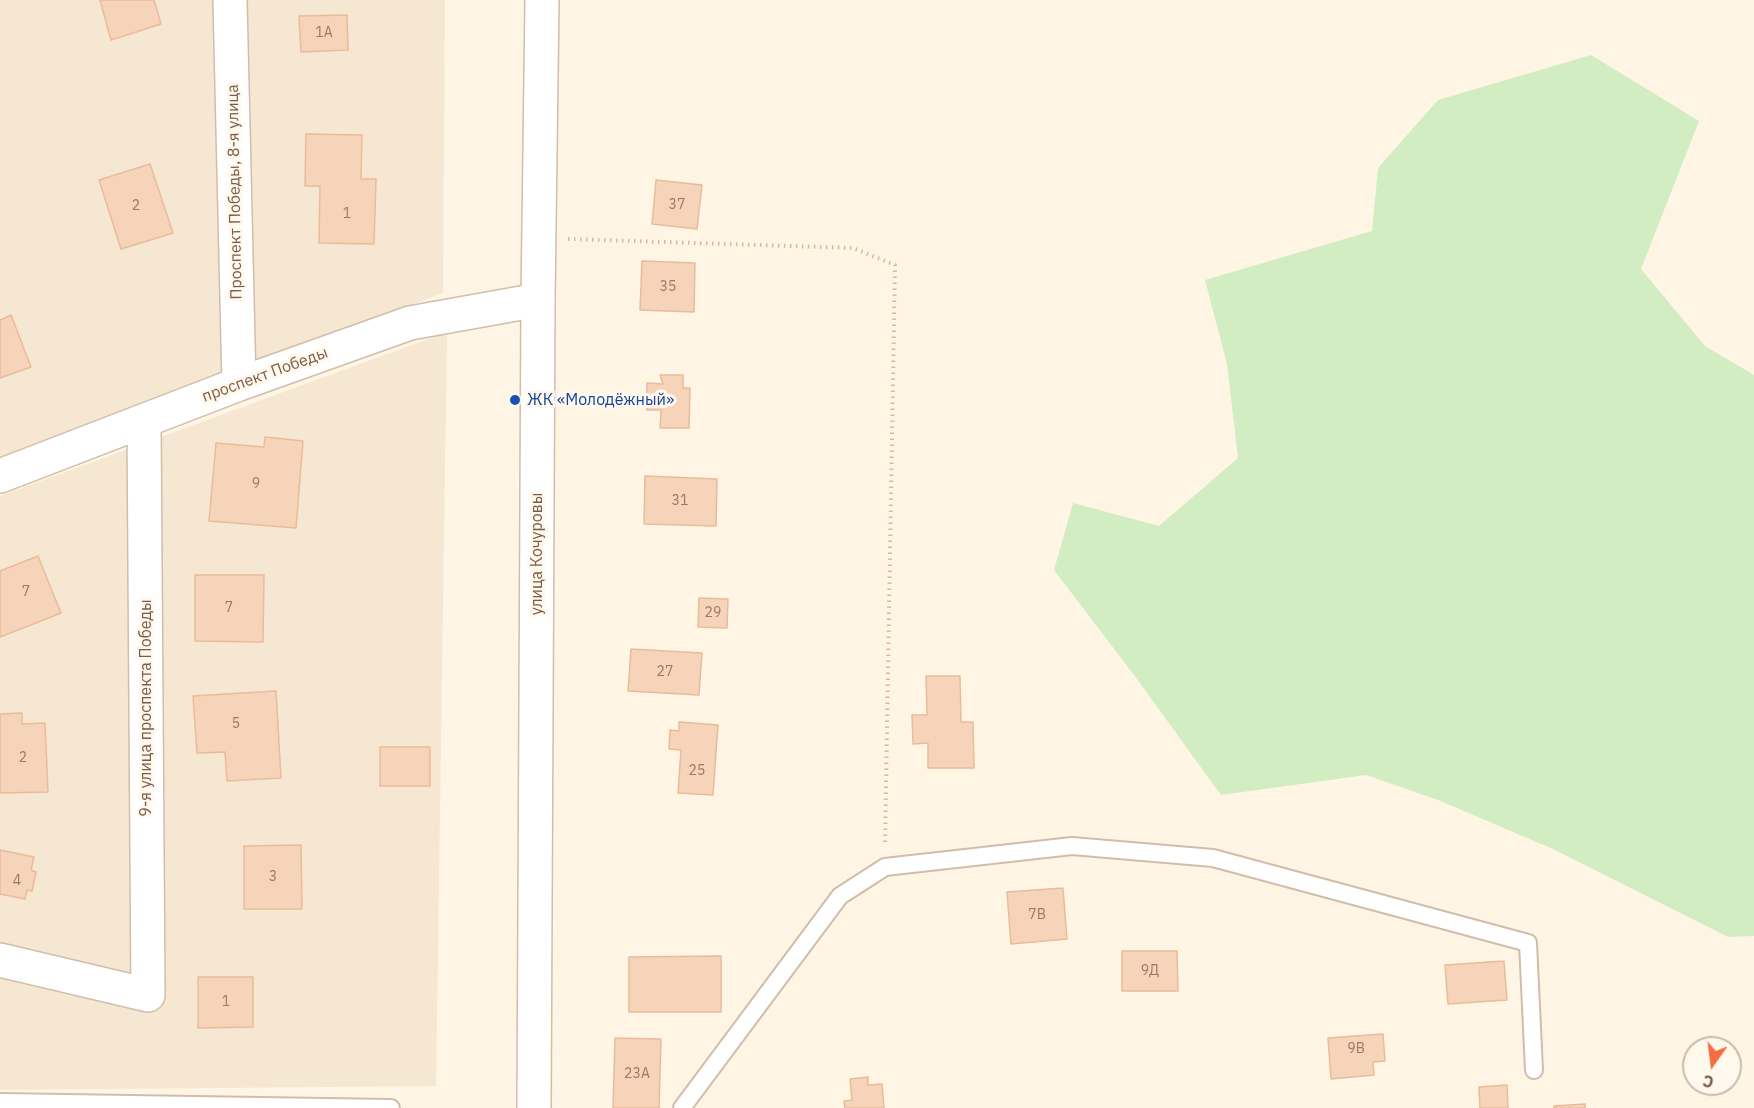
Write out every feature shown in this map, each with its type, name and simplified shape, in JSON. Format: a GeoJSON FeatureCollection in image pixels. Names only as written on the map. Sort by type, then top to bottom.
{"type":"FeatureCollection","features":[{"type":"Feature","properties":{"kind":"street","name":"Проспект Победы, 8-я улица"},"geometry":{"type":"LineString","coordinates":[[230,0],[239,384]]}},
{"type":"Feature","properties":{"kind":"street","name":"улица Кочуровы"},"geometry":{"type":"LineString","coordinates":[[534,1108],[538,300],[542,0]]}},
{"type":"Feature","properties":{"kind":"street","name":"проспект Победы"},"geometry":{"type":"LineString","coordinates":[[0,476],[239,384],[410,323],[538,300]]}},
{"type":"Feature","properties":{"kind":"street","name":"9-я улица проспекта Победы"},"geometry":{"type":"LineString","coordinates":[[0,960],[148,995],[144,421]]}},
{"type":"Feature","properties":{"kind":"lane"},"geometry":{"type":"LineString","coordinates":[[682,1108],[840,896],[885,867],[1072,846],[1214,858],[1528,943],[1534,1070]]}},
{"type":"Feature","properties":{"kind":"lane"},"geometry":{"type":"LineString","coordinates":[[0,1102],[391,1108]]}},
{"type":"Feature","properties":{"kind":"path"},"geometry":{"type":"LineString","coordinates":[[539,238],[853,248],[895,266],[885,867]]}},
{"type":"Feature","properties":{"kind":"shaded area"},"geometry":{"type":"Polygon","coordinates":[[[0,0],[445,0],[443,293],[0,460],[0,0]]]}},
{"type":"Feature","properties":{"kind":"shaded area"},"geometry":{"type":"Polygon","coordinates":[[[447,332],[436,1086],[0,1090],[0,496],[447,332]]]}},
{"type":"Feature","properties":{"kind":"green space"},"geometry":{"type":"Polygon","coordinates":[[[1591,55],[1699,121],[1641,269],[1705,346],[1754,375],[1754,936],[1728,937],[1553,849],[1438,800],[1366,775],[1221,795],[1054,570],[1073,503],[1159,526],[1238,458],[1227,364],[1205,280],[1372,231],[1378,168],[1438,100],[1591,55]]]}},
{"type":"Feature","properties":{"kind":"building"},"geometry":{"type":"Polygon","coordinates":[[[100,0],[154,0],[161,24],[111,40],[100,0]]]}},
{"type":"Feature","properties":{"kind":"building"},"geometry":{"type":"Polygon","coordinates":[[[347,15],[348,50],[301,52],[299,16],[347,15]]]}},
{"type":"Feature","properties":{"kind":"building"},"geometry":{"type":"Polygon","coordinates":[[[306,134],[362,135],[361,179],[376,179],[374,244],[319,243],[320,186],[305,186],[306,134]]]}},
{"type":"Feature","properties":{"kind":"building"},"geometry":{"type":"Polygon","coordinates":[[[150,164],[173,233],[121,249],[99,180],[150,164]]]}},
{"type":"Feature","properties":{"kind":"building"},"geometry":{"type":"Polygon","coordinates":[[[656,180],[702,185],[697,229],[652,224],[656,180]]]}},
{"type":"Feature","properties":{"kind":"building"},"geometry":{"type":"Polygon","coordinates":[[[642,261],[695,263],[694,312],[640,310],[642,261]]]}},
{"type":"Feature","properties":{"kind":"building"},"geometry":{"type":"Polygon","coordinates":[[[11,315],[31,367],[0,378],[0,320],[11,315]]]}},
{"type":"Feature","properties":{"kind":"building"},"geometry":{"type":"Polygon","coordinates":[[[660,375],[683,375],[683,388],[690,388],[689,428],[660,428],[661,410],[647,410],[647,383],[663,384],[660,375]]]}},
{"type":"Feature","properties":{"kind":"building"},"geometry":{"type":"Polygon","coordinates":[[[265,437],[303,441],[296,528],[209,521],[216,443],[264,447],[265,437]]]}},
{"type":"Feature","properties":{"kind":"building"},"geometry":{"type":"Polygon","coordinates":[[[645,476],[717,479],[716,526],[644,524],[645,476]]]}},
{"type":"Feature","properties":{"kind":"building"},"geometry":{"type":"Polygon","coordinates":[[[38,556],[61,613],[0,637],[0,571],[38,556]]]}},
{"type":"Feature","properties":{"kind":"building"},"geometry":{"type":"Polygon","coordinates":[[[195,575],[264,575],[263,642],[195,641],[195,575]]]}},
{"type":"Feature","properties":{"kind":"building"},"geometry":{"type":"Polygon","coordinates":[[[699,598],[728,599],[727,628],[698,627],[699,598]]]}},
{"type":"Feature","properties":{"kind":"building"},"geometry":{"type":"Polygon","coordinates":[[[631,649],[702,653],[699,695],[628,691],[631,649]]]}},
{"type":"Feature","properties":{"kind":"building"},"geometry":{"type":"Polygon","coordinates":[[[926,676],[960,676],[961,722],[973,722],[974,768],[928,768],[928,743],[913,744],[912,715],[927,715],[926,676]]]}},
{"type":"Feature","properties":{"kind":"building"},"geometry":{"type":"Polygon","coordinates":[[[276,691],[281,778],[227,781],[225,752],[197,753],[193,696],[276,691]]]}},
{"type":"Feature","properties":{"kind":"building"},"geometry":{"type":"Polygon","coordinates":[[[22,713],[22,724],[45,723],[48,792],[0,793],[0,714],[22,713]]]}},
{"type":"Feature","properties":{"kind":"building"},"geometry":{"type":"Polygon","coordinates":[[[679,722],[718,725],[713,795],[678,793],[681,750],[669,749],[670,730],[679,731],[679,722]]]}},
{"type":"Feature","properties":{"kind":"building"},"geometry":{"type":"Polygon","coordinates":[[[380,747],[430,747],[430,786],[380,786],[380,747]]]}},
{"type":"Feature","properties":{"kind":"building"},"geometry":{"type":"Polygon","coordinates":[[[301,845],[302,909],[244,909],[244,846],[301,845]]]}},
{"type":"Feature","properties":{"kind":"building"},"geometry":{"type":"Polygon","coordinates":[[[0,850],[34,857],[31,870],[36,872],[32,891],[27,890],[25,899],[0,894],[0,850]]]}},
{"type":"Feature","properties":{"kind":"building"},"geometry":{"type":"Polygon","coordinates":[[[1063,888],[1067,939],[1011,944],[1007,892],[1063,888]]]}},
{"type":"Feature","properties":{"kind":"building"},"geometry":{"type":"Polygon","coordinates":[[[1122,951],[1177,951],[1178,991],[1122,991],[1122,951]]]}},
{"type":"Feature","properties":{"kind":"building"},"geometry":{"type":"Polygon","coordinates":[[[721,956],[721,1012],[629,1012],[629,957],[721,956]]]}},
{"type":"Feature","properties":{"kind":"building"},"geometry":{"type":"Polygon","coordinates":[[[1504,961],[1507,1000],[1448,1004],[1445,965],[1504,961]]]}},
{"type":"Feature","properties":{"kind":"building"},"geometry":{"type":"Polygon","coordinates":[[[198,977],[253,977],[253,1027],[198,1028],[198,977]]]}},
{"type":"Feature","properties":{"kind":"building"},"geometry":{"type":"Polygon","coordinates":[[[1383,1034],[1385,1061],[1373,1062],[1374,1075],[1331,1079],[1328,1038],[1383,1034]]]}},
{"type":"Feature","properties":{"kind":"building"},"geometry":{"type":"Polygon","coordinates":[[[615,1038],[661,1039],[659,1108],[613,1108],[615,1038]]]}},
{"type":"Feature","properties":{"kind":"building"},"geometry":{"type":"Polygon","coordinates":[[[868,1077],[868,1085],[882,1084],[884,1108],[845,1108],[844,1101],[852,1100],[850,1079],[868,1077]]]}},
{"type":"Feature","properties":{"kind":"building"},"geometry":{"type":"Polygon","coordinates":[[[1507,1085],[1508,1108],[1480,1108],[1479,1087],[1507,1085]]]}},
{"type":"Feature","properties":{"kind":"building"},"geometry":{"type":"Polygon","coordinates":[[[1585,1104],[1585,1108],[1554,1108],[1554,1106],[1585,1104]]]}},
{"type":"Feature","properties":{"kind":"place","name":"ЖК «Молодёжный»"},"geometry":{"type":"Point","coordinates":[515,400]}}]}
